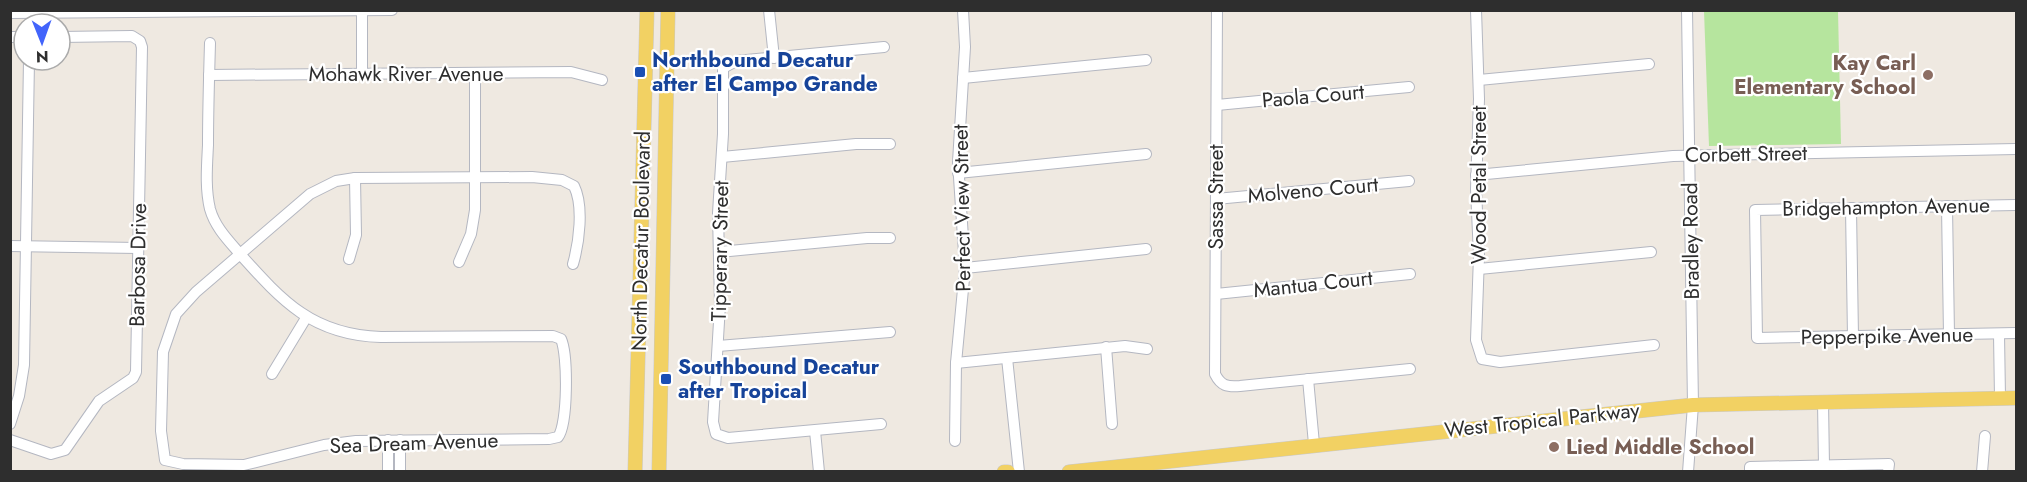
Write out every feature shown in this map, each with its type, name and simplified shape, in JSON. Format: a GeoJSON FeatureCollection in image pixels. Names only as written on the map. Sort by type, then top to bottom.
{"type":"FeatureCollection","features":[{"type":"Feature","properties":{"kind":"main road","name":"North Decatur Boulevard"},"geometry":{"type":"LineString","coordinates":[[635,471],[647,10]]}},
{"type":"Feature","properties":{"kind":"main road","name":"North Decatur Boulevard"},"geometry":{"type":"LineString","coordinates":[[659,471],[668,10]]}},
{"type":"Feature","properties":{"kind":"main road","name":"West Tropical Parkway"},"geometry":{"type":"LineString","coordinates":[[1069,471],[1166,466],[1314,444],[1692,405],[2016,398]]}},
{"type":"Feature","properties":{"kind":"street"},"geometry":{"type":"LineString","coordinates":[[72,16],[155,11],[392,10]]}},
{"type":"Feature","properties":{"kind":"street"},"geometry":{"type":"LineString","coordinates":[[769,10],[774,58],[884,47]]}},
{"type":"Feature","properties":{"kind":"street","name":"Perfect View Street"},"geometry":{"type":"LineString","coordinates":[[955,441],[956,363],[965,268],[958,173],[966,47],[963,10]]}},
{"type":"Feature","properties":{"kind":"street","name":"Wood Petal Street"},"geometry":{"type":"LineString","coordinates":[[1476,10],[1479,80],[1476,175],[1479,269],[1476,340],[1482,359],[1500,362],[1654,345]]}},
{"type":"Feature","properties":{"kind":"street","name":"Bradley Road"},"geometry":{"type":"LineString","coordinates":[[1687,10],[1692,405],[1688,471]]}},
{"type":"Feature","properties":{"kind":"street"},"geometry":{"type":"LineString","coordinates":[[362,11],[362,74]]}},
{"type":"Feature","properties":{"kind":"street","name":"Sassa Street"},"geometry":{"type":"LineString","coordinates":[[1218,11],[1215,374],[1220,383],[1228,387],[1308,379]]}},
{"type":"Feature","properties":{"kind":"street","name":"Barbosa Drive"},"geometry":{"type":"LineString","coordinates":[[10,440],[51,454],[65,450],[99,400],[133,378],[136,372],[142,47],[135,38],[72,36]]}},
{"type":"Feature","properties":{"kind":"street"},"geometry":{"type":"LineString","coordinates":[[210,43],[207,184],[210,208],[219,229],[240,254],[275,293],[306,318],[272,374]]}},
{"type":"Feature","properties":{"kind":"street","name":"Tipperary Street"},"geometry":{"type":"LineString","coordinates":[[774,58],[736,61],[723,68],[718,346],[713,423],[716,434],[728,438],[815,430]]}},
{"type":"Feature","properties":{"kind":"street"},"geometry":{"type":"LineString","coordinates":[[963,78],[1146,60]]}},
{"type":"Feature","properties":{"kind":"street"},"geometry":{"type":"LineString","coordinates":[[1479,80],[1649,64]]}},
{"type":"Feature","properties":{"kind":"street"},"geometry":{"type":"LineString","coordinates":[[10,424],[19,396],[24,364],[29,72]]}},
{"type":"Feature","properties":{"kind":"street","name":"Mohawk River Avenue"},"geometry":{"type":"LineString","coordinates":[[209,75],[571,72],[602,80]]}},
{"type":"Feature","properties":{"kind":"street"},"geometry":{"type":"LineString","coordinates":[[459,262],[474,222],[475,73]]}},
{"type":"Feature","properties":{"kind":"street","name":"Paola Court"},"geometry":{"type":"LineString","coordinates":[[1217,105],[1409,87]]}},
{"type":"Feature","properties":{"kind":"street"},"geometry":{"type":"LineString","coordinates":[[722,157],[856,144],[890,144]]}},
{"type":"Feature","properties":{"kind":"street","name":"Corbett Street"},"geometry":{"type":"LineString","coordinates":[[1476,175],[1689,156],[2016,149]]}},
{"type":"Feature","properties":{"kind":"street"},"geometry":{"type":"LineString","coordinates":[[958,173],[1146,154]]}},
{"type":"Feature","properties":{"kind":"street"},"geometry":{"type":"LineString","coordinates":[[240,254],[310,194],[336,182],[355,178],[532,177],[571,183],[577,192],[577,246],[573,264]]}},
{"type":"Feature","properties":{"kind":"street"},"geometry":{"type":"LineString","coordinates":[[349,259],[356,235],[355,178]]}},
{"type":"Feature","properties":{"kind":"street","name":"Molveno Court"},"geometry":{"type":"LineString","coordinates":[[1216,199],[1409,181]]}},
{"type":"Feature","properties":{"kind":"street","name":"Bridgehampton Avenue"},"geometry":{"type":"LineString","coordinates":[[1757,339],[1755,210],[2016,205]]}},
{"type":"Feature","properties":{"kind":"street"},"geometry":{"type":"LineString","coordinates":[[1947,206],[1949,335]]}},
{"type":"Feature","properties":{"kind":"street"},"geometry":{"type":"LineString","coordinates":[[1851,208],[1853,337]]}},
{"type":"Feature","properties":{"kind":"street"},"geometry":{"type":"LineString","coordinates":[[719,252],[867,238],[890,238]]}},
{"type":"Feature","properties":{"kind":"street"},"geometry":{"type":"LineString","coordinates":[[10,246],[138,248]]}},
{"type":"Feature","properties":{"kind":"street"},"geometry":{"type":"LineString","coordinates":[[965,268],[1146,249]]}},
{"type":"Feature","properties":{"kind":"street"},"geometry":{"type":"LineString","coordinates":[[1479,269],[1651,252]]}},
{"type":"Feature","properties":{"kind":"street","name":"Sea Dream Avenue"},"geometry":{"type":"LineString","coordinates":[[240,254],[184,303],[170,326],[163,352],[162,372],[161,446],[165,460],[183,464],[244,465],[324,445],[388,440],[558,437],[563,424],[565,375],[565,354],[561,339],[553,336],[367,337],[329,328],[306,318]]}},
{"type":"Feature","properties":{"kind":"street","name":"Mantua Court"},"geometry":{"type":"LineString","coordinates":[[1216,294],[1410,274]]}},
{"type":"Feature","properties":{"kind":"street"},"geometry":{"type":"LineString","coordinates":[[718,346],[890,332]]}},
{"type":"Feature","properties":{"kind":"street","name":"Pepperpike Avenue"},"geometry":{"type":"LineString","coordinates":[[1757,339],[2016,333]]}},
{"type":"Feature","properties":{"kind":"street"},"geometry":{"type":"LineString","coordinates":[[1999,334],[2000,398]]}},
{"type":"Feature","properties":{"kind":"street"},"geometry":{"type":"LineString","coordinates":[[956,363],[1106,347],[1137,346],[1147,349]]}},
{"type":"Feature","properties":{"kind":"street"},"geometry":{"type":"LineString","coordinates":[[1106,347],[1112,424]]}},
{"type":"Feature","properties":{"kind":"street"},"geometry":{"type":"LineString","coordinates":[[1007,358],[1019,471]]}},
{"type":"Feature","properties":{"kind":"street"},"geometry":{"type":"LineString","coordinates":[[1314,444],[1308,379],[1410,369]]}},
{"type":"Feature","properties":{"kind":"street"},"geometry":{"type":"LineString","coordinates":[[1823,402],[1824,466]]}},
{"type":"Feature","properties":{"kind":"street"},"geometry":{"type":"LineString","coordinates":[[819,471],[815,430],[881,424]]}},
{"type":"Feature","properties":{"kind":"street"},"geometry":{"type":"LineString","coordinates":[[1982,471],[1984,436]]}},
{"type":"Feature","properties":{"kind":"street"},"geometry":{"type":"LineString","coordinates":[[388,440],[388,469],[400,469],[400,440]]}},
{"type":"Feature","properties":{"kind":"street"},"geometry":{"type":"LineString","coordinates":[[1750,469],[1824,466],[1888,468]]}},
{"type":"Feature","properties":{"kind":"green space"},"geometry":{"type":"Polygon","coordinates":[[[1704,11],[1838,11],[1841,144],[1709,146],[1704,11]]]}},
{"type":"Feature","properties":{"kind":"place","name":"Northbound Decatur after El Campo Grande"},"geometry":{"type":"Point","coordinates":[640,72]}},
{"type":"Feature","properties":{"kind":"place","name":"Kay Carl Elementary School"},"geometry":{"type":"Point","coordinates":[1928,75]}},
{"type":"Feature","properties":{"kind":"place","name":"Southbound Decatur after Tropical"},"geometry":{"type":"Point","coordinates":[666,379]}},
{"type":"Feature","properties":{"kind":"place","name":"Lied Middle School"},"geometry":{"type":"Point","coordinates":[1554,447]}}]}
